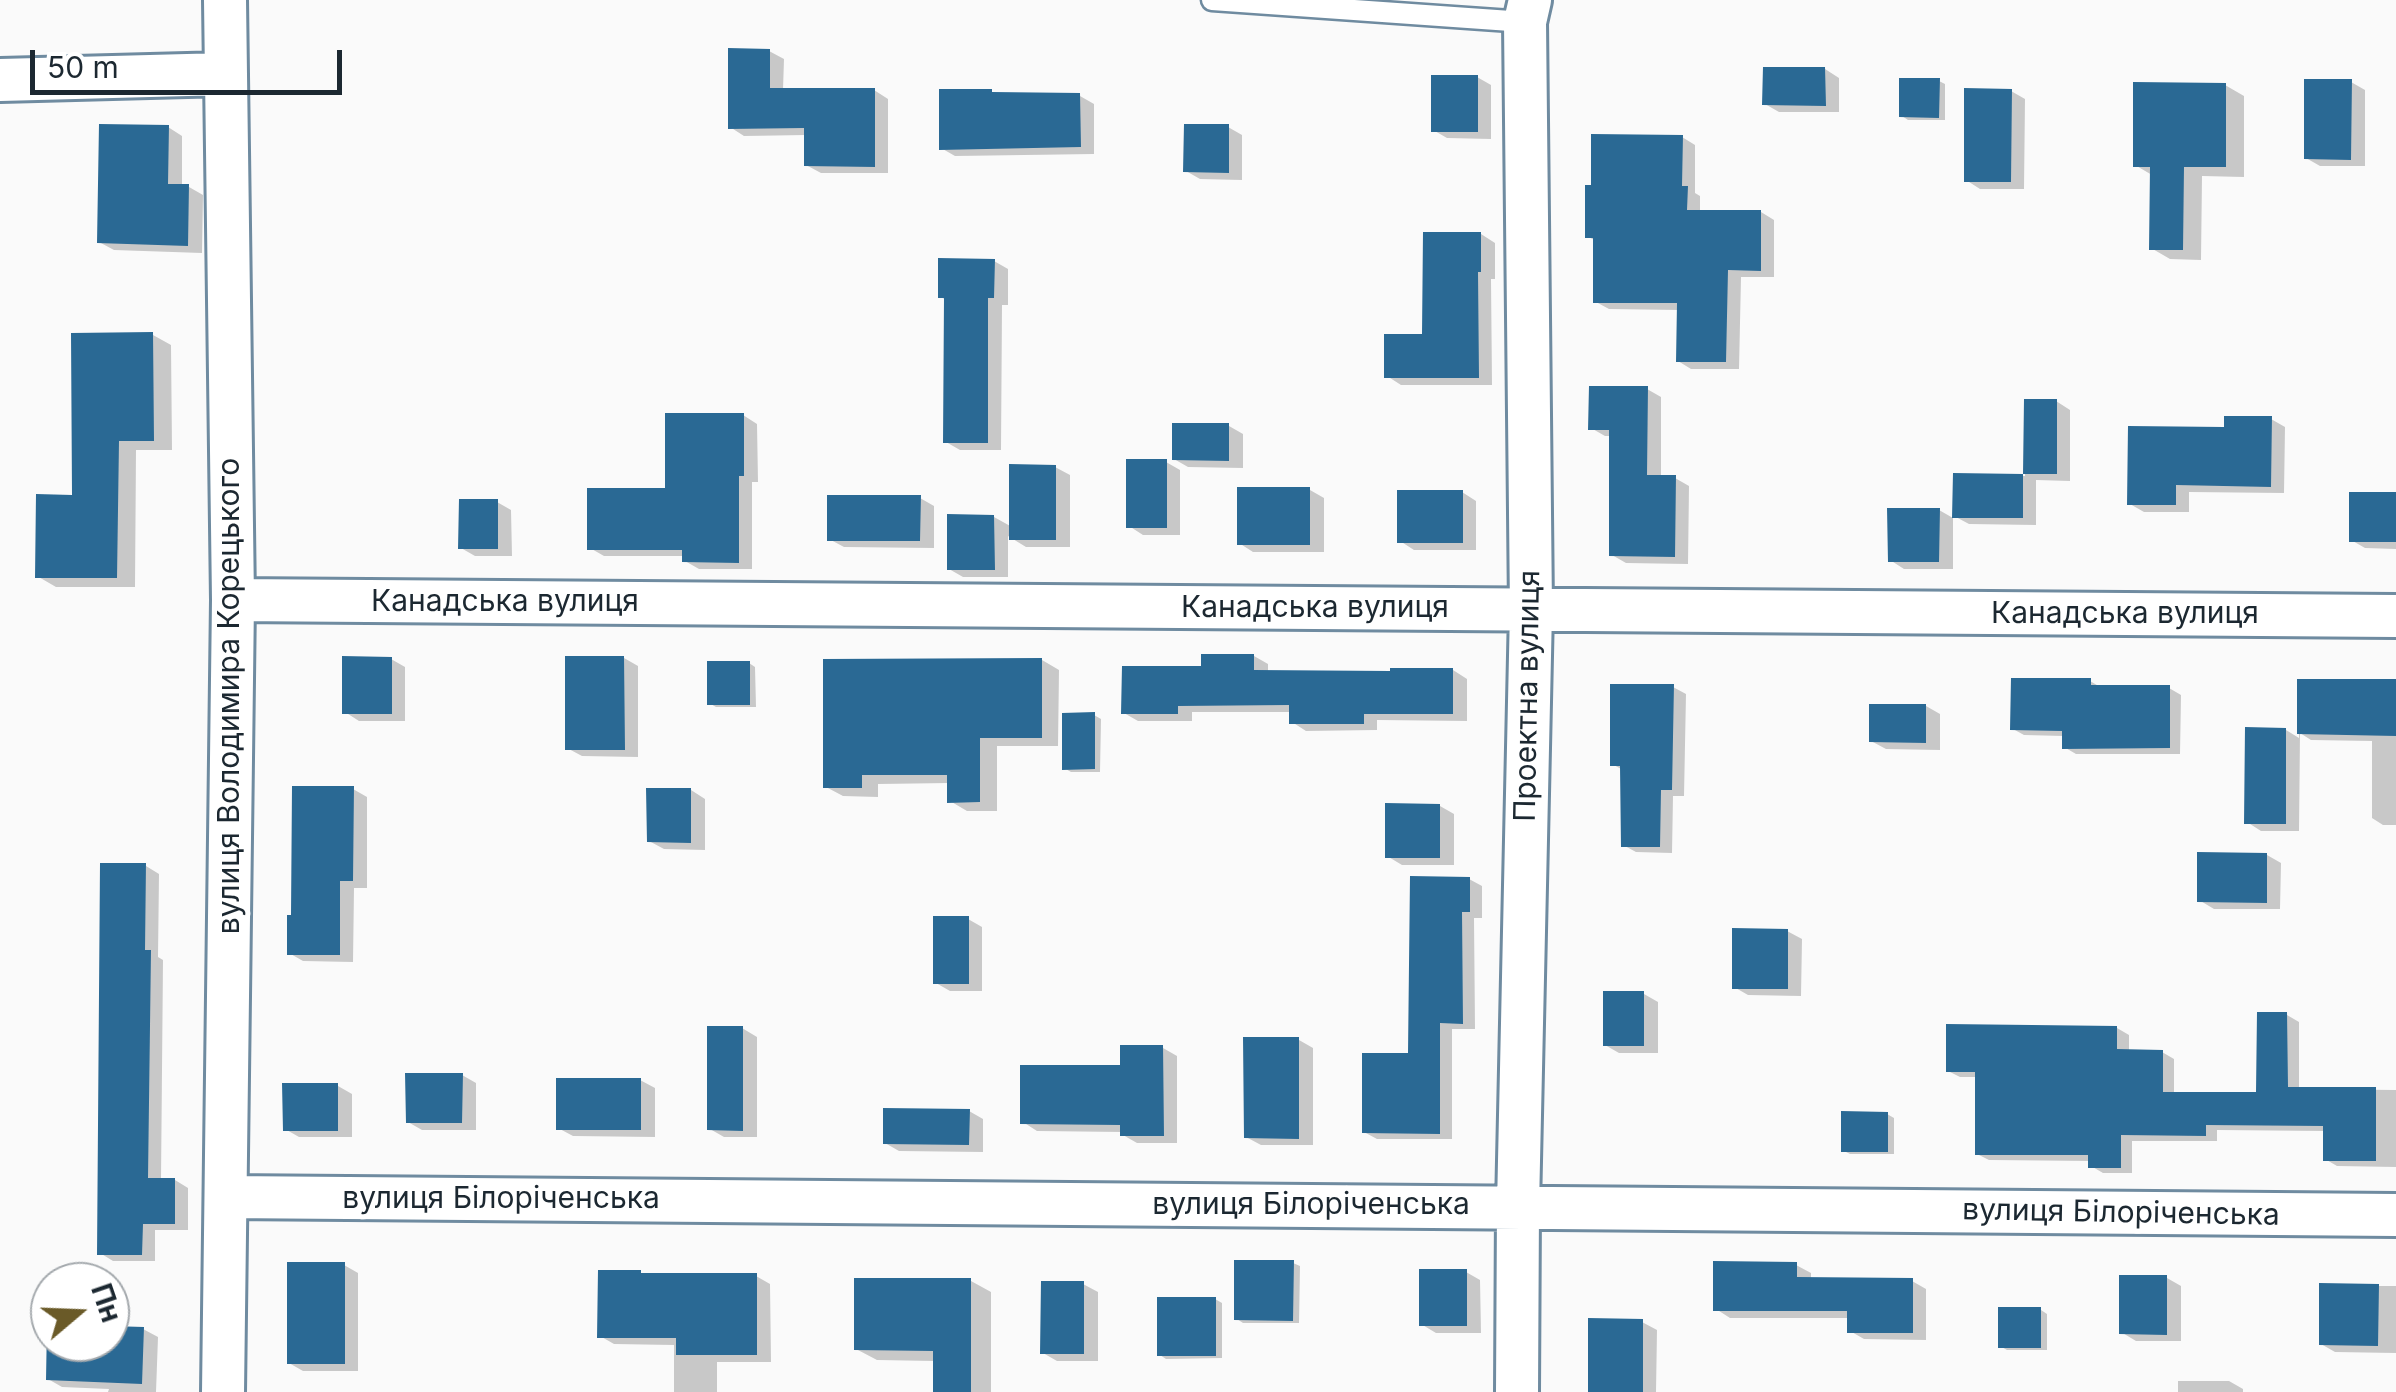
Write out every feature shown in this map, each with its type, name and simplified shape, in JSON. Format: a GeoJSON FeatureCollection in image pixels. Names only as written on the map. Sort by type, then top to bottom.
{"type":"FeatureCollection","features":[{"type":"Feature","properties":{"kind":"street","name":"вулиця Володимира Корецького"},"geometry":{"type":"LineString","coordinates":[[222,1392],[233,600],[225,0]]}},
{"type":"Feature","properties":{"kind":"street","name":"Проектна вулиця"},"geometry":{"type":"LineString","coordinates":[[1517,1392],[1530,610],[1528,11]]}},
{"type":"Feature","properties":{"kind":"street"},"geometry":{"type":"LineString","coordinates":[[0,80],[225,74]]}},
{"type":"Feature","properties":{"kind":"street","name":"Канадська вулиця"},"geometry":{"type":"LineString","coordinates":[[233,600],[2396,616]]}},
{"type":"Feature","properties":{"kind":"street","name":"вулиця Білоріченська"},"geometry":{"type":"LineString","coordinates":[[226,1196],[2396,1215]]}},
{"type":"Feature","properties":{"kind":"lane"},"geometry":{"type":"LineString","coordinates":[[1212,0],[1528,11]]}},
{"type":"Feature","properties":{"kind":"building"},"geometry":{"type":"Polygon","coordinates":[[[728,48],[770,49],[770,88],[875,88],[875,167],[804,166],[804,128],[728,129],[728,48]]]}},
{"type":"Feature","properties":{"kind":"building"},"geometry":{"type":"Polygon","coordinates":[[[1763,67],[1825,67],[1826,106],[1762,105],[1763,67]]]}},
{"type":"Feature","properties":{"kind":"building"},"geometry":{"type":"Polygon","coordinates":[[[1431,75],[1478,75],[1478,132],[1431,132],[1431,75]]]}},
{"type":"Feature","properties":{"kind":"building"},"geometry":{"type":"Polygon","coordinates":[[[1899,78],[1940,78],[1939,118],[1899,117],[1899,78]]]}},
{"type":"Feature","properties":{"kind":"building"},"geometry":{"type":"Polygon","coordinates":[[[2304,79],[2352,79],[2351,160],[2304,159],[2304,79]]]}},
{"type":"Feature","properties":{"kind":"building"},"geometry":{"type":"Polygon","coordinates":[[[2133,82],[2226,83],[2226,167],[2184,167],[2183,250],[2149,250],[2150,167],[2133,167],[2133,82]]]}},
{"type":"Feature","properties":{"kind":"building"},"geometry":{"type":"Polygon","coordinates":[[[1964,88],[2012,89],[2011,182],[1964,182],[1964,88]]]}},
{"type":"Feature","properties":{"kind":"building"},"geometry":{"type":"Polygon","coordinates":[[[939,89],[1080,93],[1081,147],[939,150],[939,89]]]}},
{"type":"Feature","properties":{"kind":"building"},"geometry":{"type":"Polygon","coordinates":[[[99,124],[169,125],[168,184],[189,184],[188,246],[97,243],[99,124]]]}},
{"type":"Feature","properties":{"kind":"building"},"geometry":{"type":"Polygon","coordinates":[[[1184,124],[1229,124],[1229,173],[1183,172],[1184,124]]]}},
{"type":"Feature","properties":{"kind":"building"},"geometry":{"type":"Polygon","coordinates":[[[1591,134],[1683,135],[1682,186],[1688,186],[1687,210],[1761,210],[1761,271],[1728,270],[1726,362],[1676,362],[1677,303],[1593,303],[1593,238],[1585,238],[1585,185],[1591,185],[1591,134]]]}},
{"type":"Feature","properties":{"kind":"building"},"geometry":{"type":"Polygon","coordinates":[[[1423,232],[1481,232],[1479,378],[1384,378],[1384,334],[1422,334],[1423,232]]]}},
{"type":"Feature","properties":{"kind":"building"},"geometry":{"type":"Polygon","coordinates":[[[938,258],[995,259],[994,298],[988,298],[988,443],[943,443],[944,298],[938,298],[938,258]]]}},
{"type":"Feature","properties":{"kind":"building"},"geometry":{"type":"Polygon","coordinates":[[[153,332],[154,441],[119,441],[117,578],[35,578],[36,494],[72,495],[71,333],[153,332]]]}},
{"type":"Feature","properties":{"kind":"building"},"geometry":{"type":"Polygon","coordinates":[[[1589,386],[1648,386],[1647,475],[1676,475],[1675,557],[1609,556],[1609,430],[1588,430],[1589,386]]]}},
{"type":"Feature","properties":{"kind":"building"},"geometry":{"type":"Polygon","coordinates":[[[2024,399],[2057,399],[2057,474],[2023,474],[2024,399]]]}},
{"type":"Feature","properties":{"kind":"building"},"geometry":{"type":"Polygon","coordinates":[[[665,413],[744,413],[739,563],[682,562],[682,550],[587,550],[587,488],[665,488],[665,413]]]}},
{"type":"Feature","properties":{"kind":"building"},"geometry":{"type":"Polygon","coordinates":[[[2224,416],[2272,416],[2271,487],[2176,485],[2176,505],[2127,505],[2128,426],[2224,427],[2224,416]]]}},
{"type":"Feature","properties":{"kind":"building"},"geometry":{"type":"Polygon","coordinates":[[[1172,423],[1229,423],[1229,461],[1172,460],[1172,423]]]}},
{"type":"Feature","properties":{"kind":"building"},"geometry":{"type":"Polygon","coordinates":[[[1126,459],[1167,459],[1167,528],[1126,528],[1126,459]]]}},
{"type":"Feature","properties":{"kind":"building"},"geometry":{"type":"Polygon","coordinates":[[[1009,464],[1056,465],[1056,540],[1009,540],[1009,464]]]}},
{"type":"Feature","properties":{"kind":"building"},"geometry":{"type":"Polygon","coordinates":[[[1953,473],[2023,474],[2023,518],[1952,518],[1953,473]]]}},
{"type":"Feature","properties":{"kind":"building"},"geometry":{"type":"Polygon","coordinates":[[[1237,487],[1310,487],[1310,545],[1237,545],[1237,487]]]}},
{"type":"Feature","properties":{"kind":"building"},"geometry":{"type":"Polygon","coordinates":[[[1397,490],[1463,490],[1463,543],[1397,543],[1397,490]]]}},
{"type":"Feature","properties":{"kind":"building"},"geometry":{"type":"Polygon","coordinates":[[[2349,492],[2396,492],[2396,542],[2349,542],[2349,492]]]}},
{"type":"Feature","properties":{"kind":"building"},"geometry":{"type":"Polygon","coordinates":[[[827,495],[921,495],[920,541],[827,541],[827,495]]]}},
{"type":"Feature","properties":{"kind":"building"},"geometry":{"type":"Polygon","coordinates":[[[459,499],[498,499],[498,549],[458,549],[459,499]]]}},
{"type":"Feature","properties":{"kind":"building"},"geometry":{"type":"Polygon","coordinates":[[[1887,508],[1940,508],[1939,562],[1888,562],[1887,508]]]}},
{"type":"Feature","properties":{"kind":"building"},"geometry":{"type":"Polygon","coordinates":[[[947,514],[994,515],[995,570],[947,570],[947,514]]]}},
{"type":"Feature","properties":{"kind":"building"},"geometry":{"type":"Polygon","coordinates":[[[1201,654],[1254,654],[1254,670],[1453,668],[1453,714],[1364,714],[1364,724],[1289,724],[1289,705],[1178,706],[1178,714],[1121,714],[1122,666],[1201,666],[1201,654]]]}},
{"type":"Feature","properties":{"kind":"building"},"geometry":{"type":"Polygon","coordinates":[[[342,656],[392,657],[392,714],[342,714],[342,656]]]}},
{"type":"Feature","properties":{"kind":"building"},"geometry":{"type":"Polygon","coordinates":[[[565,656],[624,656],[625,750],[565,750],[565,656]]]}},
{"type":"Feature","properties":{"kind":"building"},"geometry":{"type":"Polygon","coordinates":[[[1042,658],[1042,738],[980,738],[980,802],[947,803],[947,775],[862,775],[862,788],[823,788],[823,659],[1042,658]]]}},
{"type":"Feature","properties":{"kind":"building"},"geometry":{"type":"Polygon","coordinates":[[[707,661],[750,661],[750,705],[707,705],[707,661]]]}},
{"type":"Feature","properties":{"kind":"building"},"geometry":{"type":"Polygon","coordinates":[[[2011,678],[2091,678],[2091,685],[2170,685],[2170,748],[2062,749],[2062,731],[2010,730],[2011,678]]]}},
{"type":"Feature","properties":{"kind":"building"},"geometry":{"type":"Polygon","coordinates":[[[2297,679],[2396,679],[2396,736],[2297,734],[2297,679]]]}},
{"type":"Feature","properties":{"kind":"building"},"geometry":{"type":"Polygon","coordinates":[[[1610,684],[1674,684],[1672,790],[1661,790],[1660,847],[1621,847],[1620,766],[1610,766],[1610,684]]]}},
{"type":"Feature","properties":{"kind":"building"},"geometry":{"type":"Polygon","coordinates":[[[1869,704],[1926,704],[1926,743],[1869,742],[1869,704]]]}},
{"type":"Feature","properties":{"kind":"building"},"geometry":{"type":"Polygon","coordinates":[[[1095,712],[1095,769],[1062,770],[1062,713],[1095,712]]]}},
{"type":"Feature","properties":{"kind":"building"},"geometry":{"type":"Polygon","coordinates":[[[2245,727],[2286,728],[2286,824],[2244,824],[2245,727]]]}},
{"type":"Feature","properties":{"kind":"building"},"geometry":{"type":"Polygon","coordinates":[[[292,786],[354,786],[353,881],[340,881],[340,955],[287,955],[292,786]]]}},
{"type":"Feature","properties":{"kind":"building"},"geometry":{"type":"Polygon","coordinates":[[[646,788],[691,788],[691,843],[647,842],[646,788]]]}},
{"type":"Feature","properties":{"kind":"building"},"geometry":{"type":"Polygon","coordinates":[[[1385,803],[1440,804],[1440,858],[1385,858],[1385,803]]]}},
{"type":"Feature","properties":{"kind":"building"},"geometry":{"type":"Polygon","coordinates":[[[2197,852],[2267,853],[2267,903],[2197,902],[2197,852]]]}},
{"type":"Feature","properties":{"kind":"building"},"geometry":{"type":"Polygon","coordinates":[[[100,863],[146,863],[145,950],[151,950],[148,1178],[175,1178],[175,1224],[143,1224],[142,1255],[97,1255],[100,863]]]}},
{"type":"Feature","properties":{"kind":"building"},"geometry":{"type":"Polygon","coordinates":[[[1410,876],[1470,877],[1470,912],[1462,912],[1463,1024],[1440,1023],[1440,1134],[1362,1133],[1362,1053],[1408,1053],[1410,876]]]}},
{"type":"Feature","properties":{"kind":"building"},"geometry":{"type":"Polygon","coordinates":[[[933,916],[969,916],[969,984],[933,984],[933,916]]]}},
{"type":"Feature","properties":{"kind":"building"},"geometry":{"type":"Polygon","coordinates":[[[1732,928],[1788,929],[1788,989],[1732,989],[1732,928]]]}},
{"type":"Feature","properties":{"kind":"building"},"geometry":{"type":"Polygon","coordinates":[[[1603,991],[1644,991],[1644,1046],[1603,1046],[1603,991]]]}},
{"type":"Feature","properties":{"kind":"building"},"geometry":{"type":"Polygon","coordinates":[[[2257,1012],[2287,1012],[2288,1087],[2376,1087],[2376,1161],[2323,1161],[2323,1126],[2206,1125],[2206,1136],[2121,1135],[2121,1168],[2088,1168],[2088,1155],[1975,1155],[1975,1072],[1946,1072],[1946,1024],[2117,1026],[2117,1049],[2163,1050],[2163,1092],[2256,1092],[2257,1012]]]}},
{"type":"Feature","properties":{"kind":"building"},"geometry":{"type":"Polygon","coordinates":[[[707,1026],[743,1026],[743,1131],[707,1130],[707,1026]]]}},
{"type":"Feature","properties":{"kind":"building"},"geometry":{"type":"Polygon","coordinates":[[[1243,1037],[1299,1037],[1299,1139],[1244,1138],[1243,1037]]]}},
{"type":"Feature","properties":{"kind":"building"},"geometry":{"type":"Polygon","coordinates":[[[1120,1045],[1163,1045],[1164,1136],[1120,1136],[1120,1125],[1020,1124],[1020,1065],[1120,1065],[1120,1045]]]}},
{"type":"Feature","properties":{"kind":"building"},"geometry":{"type":"Polygon","coordinates":[[[405,1073],[463,1073],[462,1123],[406,1123],[405,1073]]]}},
{"type":"Feature","properties":{"kind":"building"},"geometry":{"type":"Polygon","coordinates":[[[556,1078],[641,1078],[641,1130],[556,1130],[556,1078]]]}},
{"type":"Feature","properties":{"kind":"building"},"geometry":{"type":"Polygon","coordinates":[[[282,1083],[338,1083],[338,1131],[283,1131],[282,1083]]]}},
{"type":"Feature","properties":{"kind":"building"},"geometry":{"type":"Polygon","coordinates":[[[883,1108],[970,1109],[969,1145],[883,1144],[883,1108]]]}},
{"type":"Feature","properties":{"kind":"building"},"geometry":{"type":"Polygon","coordinates":[[[1841,1111],[1888,1112],[1888,1152],[1841,1152],[1841,1111]]]}},
{"type":"Feature","properties":{"kind":"building"},"geometry":{"type":"Polygon","coordinates":[[[1234,1260],[1294,1260],[1293,1321],[1234,1320],[1234,1260]]]}},
{"type":"Feature","properties":{"kind":"building"},"geometry":{"type":"Polygon","coordinates":[[[1713,1261],[1797,1262],[1797,1277],[1913,1278],[1913,1333],[1847,1333],[1847,1311],[1713,1311],[1713,1261]]]}},
{"type":"Feature","properties":{"kind":"building"},"geometry":{"type":"Polygon","coordinates":[[[287,1262],[345,1262],[345,1364],[287,1364],[287,1262]]]}},
{"type":"Feature","properties":{"kind":"building"},"geometry":{"type":"Polygon","coordinates":[[[1419,1269],[1467,1269],[1467,1326],[1419,1326],[1419,1269]]]}},
{"type":"Feature","properties":{"kind":"building"},"geometry":{"type":"Polygon","coordinates":[[[598,1270],[757,1273],[757,1355],[676,1355],[676,1338],[597,1338],[598,1270]]]}},
{"type":"Feature","properties":{"kind":"building"},"geometry":{"type":"Polygon","coordinates":[[[2119,1275],[2167,1275],[2167,1335],[2119,1334],[2119,1275]]]}},
{"type":"Feature","properties":{"kind":"building"},"geometry":{"type":"Polygon","coordinates":[[[854,1278],[971,1278],[971,1392],[933,1392],[933,1351],[854,1350],[854,1278]]]}},
{"type":"Feature","properties":{"kind":"building"},"geometry":{"type":"Polygon","coordinates":[[[1041,1281],[1084,1281],[1084,1354],[1040,1354],[1041,1281]]]}},
{"type":"Feature","properties":{"kind":"building"},"geometry":{"type":"Polygon","coordinates":[[[2319,1283],[2379,1284],[2378,1346],[2319,1345],[2319,1283]]]}},
{"type":"Feature","properties":{"kind":"building"},"geometry":{"type":"Polygon","coordinates":[[[1157,1297],[1216,1297],[1216,1356],[1157,1356],[1157,1297]]]}},
{"type":"Feature","properties":{"kind":"building"},"geometry":{"type":"Polygon","coordinates":[[[1998,1307],[2041,1307],[2041,1348],[1998,1348],[1998,1307]]]}},
{"type":"Feature","properties":{"kind":"building"},"geometry":{"type":"Polygon","coordinates":[[[1588,1318],[1643,1319],[1643,1392],[1588,1392],[1588,1318]]]}},
{"type":"Feature","properties":{"kind":"building"},"geometry":{"type":"Polygon","coordinates":[[[130,1327],[144,1327],[142,1384],[46,1380],[46,1362],[130,1362],[130,1327]]]}}]}
